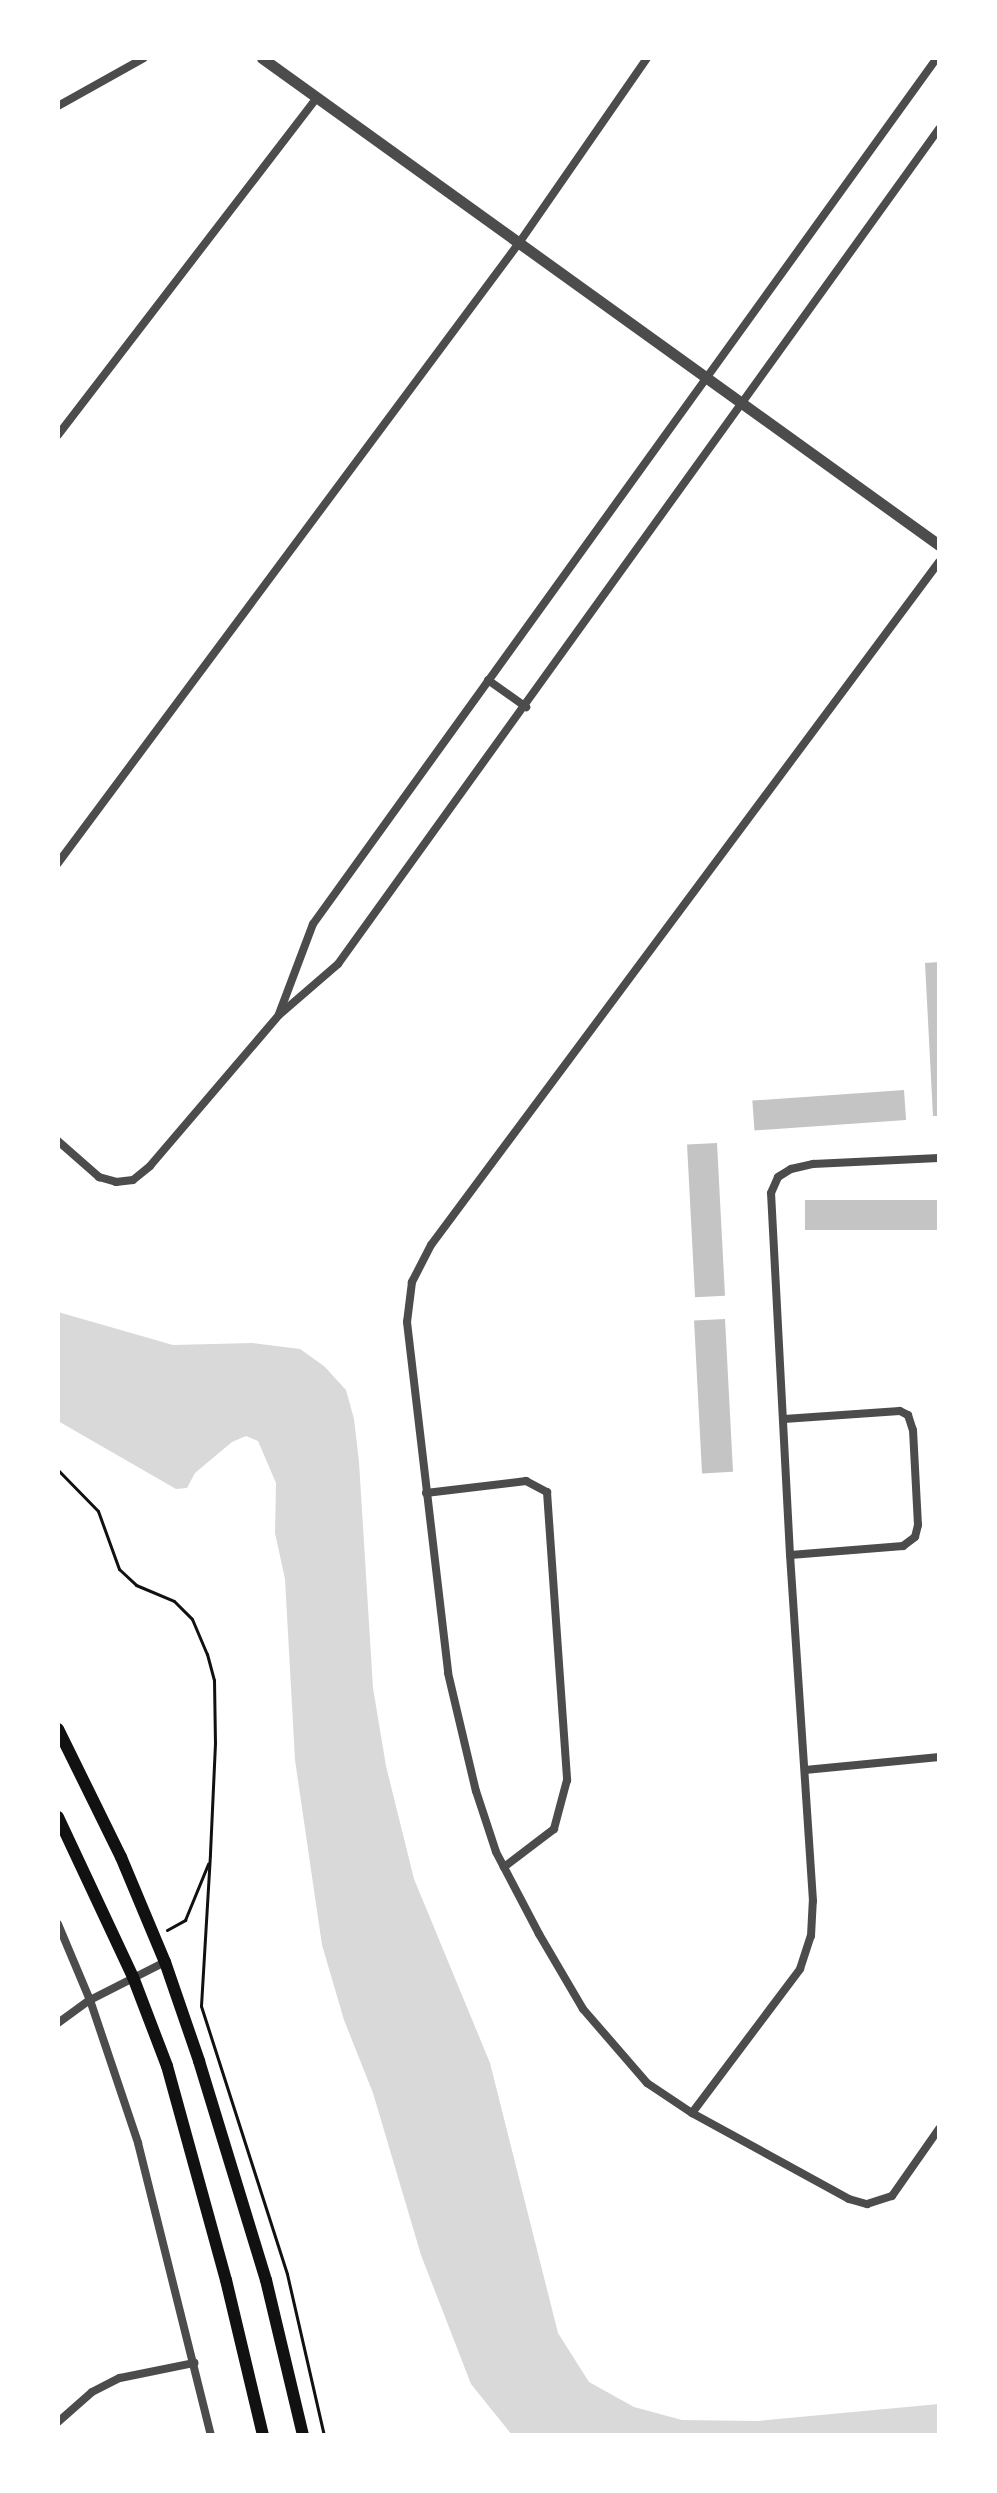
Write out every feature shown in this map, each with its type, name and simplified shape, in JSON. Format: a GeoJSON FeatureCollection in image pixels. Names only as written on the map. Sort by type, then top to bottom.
{"type":"FeatureCollection","features":[{"type":"Feature","properties":{"kind":"main road"},"geometry":{"type":"LineString","coordinates":[[58,1729],[121,1857],[165,1962],[233,2168],[266,2280],[303,2435]]}},
{"type":"Feature","properties":{"kind":"main road"},"geometry":{"type":"LineString","coordinates":[[58,1817],[133,1977],[167,2066],[226,2280],[263,2435]]}},
{"type":"Feature","properties":{"kind":"street"},"geometry":{"type":"LineString","coordinates":[[58,106],[144,58]]}},
{"type":"Feature","properties":{"kind":"street"},"geometry":{"type":"LineString","coordinates":[[262,58],[939,545]]}},
{"type":"Feature","properties":{"kind":"street"},"geometry":{"type":"LineString","coordinates":[[58,863],[519,243],[647,58]]}},
{"type":"Feature","properties":{"kind":"street"},"geometry":{"type":"LineString","coordinates":[[279,1015],[313,924],[937,58]]}},
{"type":"Feature","properties":{"kind":"street"},"geometry":{"type":"LineString","coordinates":[[58,435],[317,98]]}},
{"type":"Feature","properties":{"kind":"street"},"geometry":{"type":"LineString","coordinates":[[58,1141],[99,1177],[116,1182],[133,1180],[150,1166],[279,1015],[338,964],[526,707],[939,129]]}},
{"type":"Feature","properties":{"kind":"street"},"geometry":{"type":"LineString","coordinates":[[939,562],[431,1245],[412,1282],[407,1322],[448,1673],[476,1791],[504,1867],[583,2009],[647,2083],[692,2113],[849,2199],[867,2204],[892,2196],[939,2129]]}},
{"type":"Feature","properties":{"kind":"street"},"geometry":{"type":"LineString","coordinates":[[488,680],[526,707]]}},
{"type":"Feature","properties":{"kind":"street"},"geometry":{"type":"LineString","coordinates":[[692,2113],[800,1969],[811,1936],[813,1901],[790,1555],[771,1193],[778,1177],[791,1169],[813,1164],[939,1158]]}},
{"type":"Feature","properties":{"kind":"street"},"geometry":{"type":"LineString","coordinates":[[784,1419],[900,1411],[908,1415],[913,1430],[918,1525],[915,1537],[903,1546],[790,1555]]}},
{"type":"Feature","properties":{"kind":"street"},"geometry":{"type":"LineString","coordinates":[[426,1493],[526,1481],[547,1492],[567,1780],[554,1829],[504,1867]]}},
{"type":"Feature","properties":{"kind":"street"},"geometry":{"type":"LineString","coordinates":[[805,1770],[939,1757]]}},
{"type":"Feature","properties":{"kind":"street"},"geometry":{"type":"LineString","coordinates":[[58,1924],[90,2000],[138,2143],[211,2435]]}},
{"type":"Feature","properties":{"kind":"street"},"geometry":{"type":"LineString","coordinates":[[58,2023],[90,2000],[165,1962]]}},
{"type":"Feature","properties":{"kind":"street"},"geometry":{"type":"LineString","coordinates":[[58,2422],[92,2392],[120,2378],[194,2363]]}},
{"type":"Feature","properties":{"kind":"path"},"geometry":{"type":"LineString","coordinates":[[58,1470],[98,1511],[119,1569],[136,1585],[174,1601],[192,1619],[207,1654],[214,1680],[215,1743],[201,2006],[287,2274],[324,2435]]}},
{"type":"Feature","properties":{"kind":"path"},"geometry":{"type":"LineString","coordinates":[[165,1962],[166,1930],[185,1920],[205,1877],[210,1854]]}},
{"type":"Feature","properties":{"kind":"shaded area"},"geometry":{"type":"Polygon","coordinates":[[[58,1312],[173,1345],[253,1343],[300,1349],[324,1366],[346,1390],[354,1419],[359,1462],[373,1688],[386,1766],[414,1879],[490,2063],[558,2333],[589,2382],[634,2407],[682,2420],[758,2421],[939,2404],[939,2435],[512,2435],[471,2384],[421,2255],[373,2093],[344,2020],[322,1945],[295,1760],[285,1579],[275,1533],[276,1483],[258,1441],[246,1436],[232,1442],[195,1473],[187,1488],[176,1489],[58,1421],[58,1312]]]}},
{"type":"Feature","properties":{"kind":"building"},"geometry":{"type":"Polygon","coordinates":[[[939,962],[939,1116],[933,1116],[925,963],[939,962]]]}},
{"type":"Feature","properties":{"kind":"building"},"geometry":{"type":"Polygon","coordinates":[[[904,1090],[906,1120],[754,1131],[752,1101],[904,1090]]]}},
{"type":"Feature","properties":{"kind":"building"},"geometry":{"type":"Polygon","coordinates":[[[717,1143],[725,1296],[695,1297],[687,1145],[717,1143]]]}},
{"type":"Feature","properties":{"kind":"building"},"geometry":{"type":"Polygon","coordinates":[[[805,1200],[939,1200],[939,1230],[805,1230],[805,1200]]]}},
{"type":"Feature","properties":{"kind":"building"},"geometry":{"type":"Polygon","coordinates":[[[725,1319],[733,1472],[702,1473],[694,1321],[725,1319]]]}}]}
